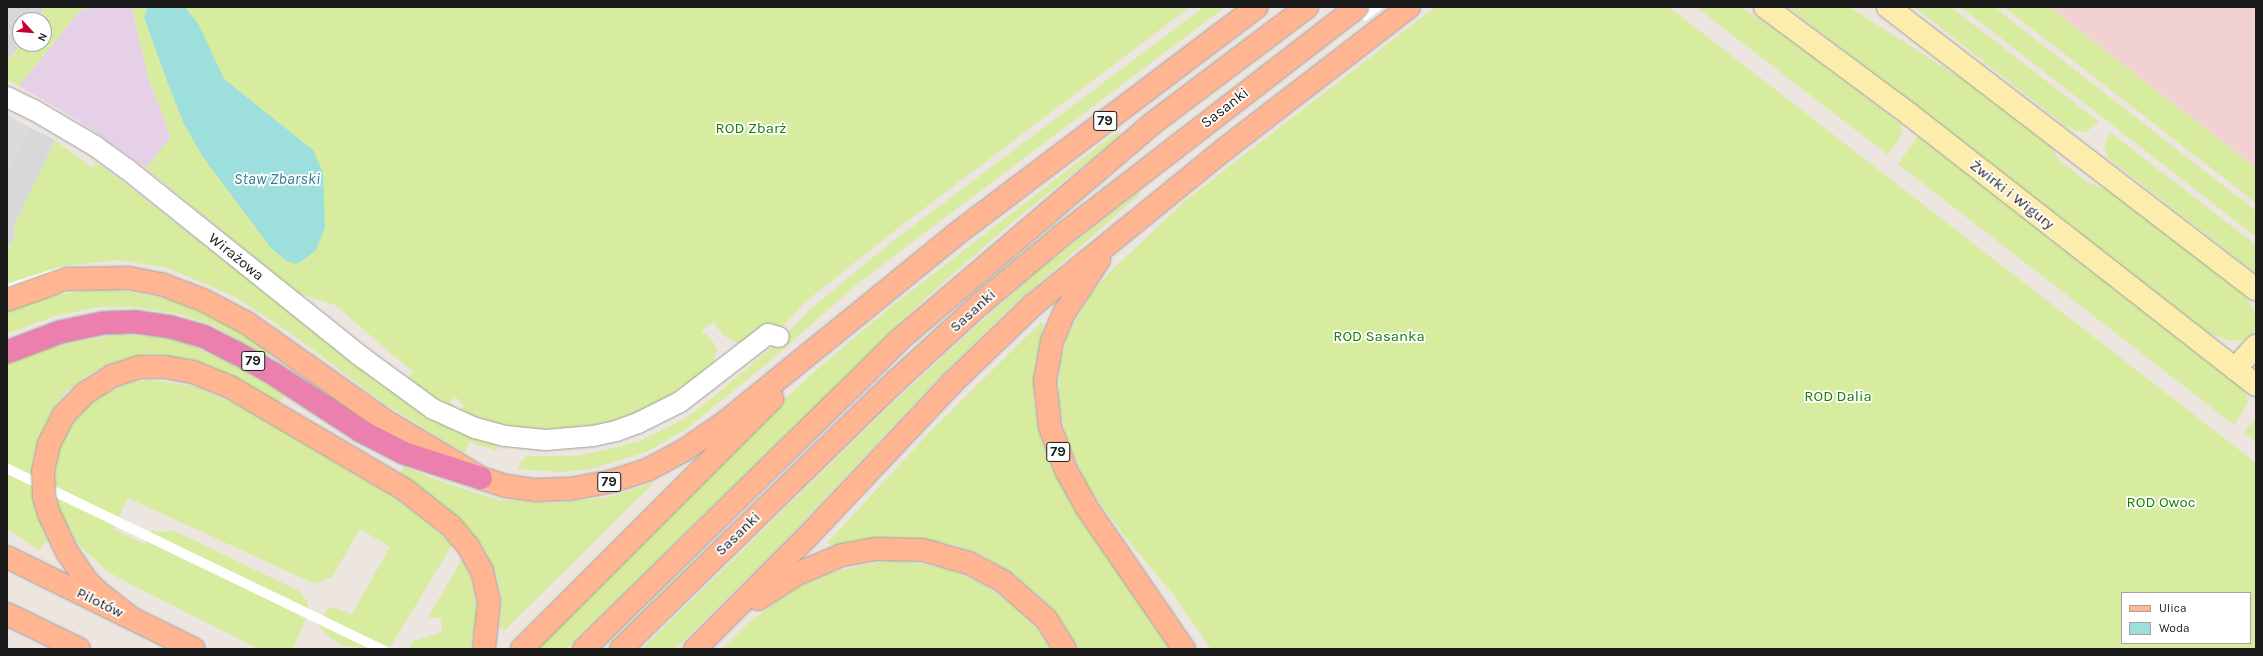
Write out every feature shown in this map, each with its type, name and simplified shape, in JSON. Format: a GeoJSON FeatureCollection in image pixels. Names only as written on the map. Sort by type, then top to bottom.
{"type":"FeatureCollection","features":[{"type":"Feature","properties":{"kind":"highway","name":"79"},"geometry":{"type":"LineString","coordinates":[[7,352],[60,332],[103,323],[136,322],[172,327],[205,337],[237,353],[274,374],[361,431],[404,454],[481,478]]}},
{"type":"Feature","properties":{"kind":"main road","name":"79"},"geometry":{"type":"LineString","coordinates":[[481,478],[506,486],[536,490],[570,489],[613,481],[649,469],[683,451],[724,423],[955,235],[1256,7]]}},
{"type":"Feature","properties":{"kind":"main road","name":"Sasanki"},"geometry":{"type":"LineString","coordinates":[[584,649],[898,340],[1148,128],[1307,7]]}},
{"type":"Feature","properties":{"kind":"main road","name":"79"},"geometry":{"type":"LineString","coordinates":[[1184,649],[1079,493],[1060,457],[1047,411],[1046,366],[1056,330],[1080,286],[1115,238],[1226,148],[1409,7]]}},
{"type":"Feature","properties":{"kind":"main road","name":"Żwirki i Wigury"},"geometry":{"type":"LineString","coordinates":[[1766,7],[1909,114],[2256,385]]}},
{"type":"Feature","properties":{"kind":"main road"},"geometry":{"type":"LineString","coordinates":[[1888,7],[2256,289]]}},
{"type":"Feature","properties":{"kind":"main road","name":"Sasanki"},"geometry":{"type":"LineString","coordinates":[[621,649],[896,381],[980,304],[1061,236],[1356,8]]}},
{"type":"Feature","properties":{"kind":"main road"},"geometry":{"type":"LineString","coordinates":[[695,649],[813,531],[913,424],[992,344],[1033,305],[1115,238]]}},
{"type":"Feature","properties":{"kind":"main road"},"geometry":{"type":"LineString","coordinates":[[7,300],[66,280],[129,278],[161,284],[202,300],[247,323],[389,423],[481,478]]}},
{"type":"Feature","properties":{"kind":"main road"},"geometry":{"type":"LineString","coordinates":[[2235,369],[2256,346]]}},
{"type":"Feature","properties":{"kind":"main road"},"geometry":{"type":"LineString","coordinates":[[522,649],[746,426],[770,401],[797,364]]}},
{"type":"Feature","properties":{"kind":"main road"},"geometry":{"type":"LineString","coordinates":[[130,618],[91,584],[67,552],[49,514],[44,496],[43,472],[49,444],[63,416],[85,393],[112,376],[139,368],[165,367],[192,372],[230,387],[404,489],[451,526],[476,558],[486,585],[489,617],[484,649]]}},
{"type":"Feature","properties":{"kind":"main road"},"geometry":{"type":"LineString","coordinates":[[695,649],[752,603],[797,574],[842,555],[892,548],[937,553],[985,570],[1032,605],[1046,619],[1065,649]]}},
{"type":"Feature","properties":{"kind":"main road","name":"Pilotów"},"geometry":{"type":"LineString","coordinates":[[7,557],[194,649]]}},
{"type":"Feature","properties":{"kind":"main road"},"geometry":{"type":"LineString","coordinates":[[7,614],[79,649]]}},
{"type":"Feature","properties":{"kind":"street","name":"Wirażowa"},"geometry":{"type":"LineString","coordinates":[[7,98],[59,124],[121,164],[362,358],[433,409],[461,423],[505,436],[546,440],[593,436],[616,431],[645,420],[680,402],[768,334],[779,337]]}},
{"type":"Feature","properties":{"kind":"shaded area"},"geometry":{"type":"Polygon","coordinates":[[[7,7],[46,7],[42,12],[12,12],[12,52],[15,52],[7,62],[7,7]]]}},
{"type":"Feature","properties":{"kind":"shaded area"},"geometry":{"type":"Polygon","coordinates":[[[89,7],[132,7],[148,77],[171,137],[146,168],[76,119],[19,86],[46,52],[52,52],[52,45],[77,14],[89,7]]]}},
{"type":"Feature","properties":{"kind":"shaded area"},"geometry":{"type":"Polygon","coordinates":[[[2049,7],[2256,7],[2256,168],[2138,76],[2049,7]]]}},
{"type":"Feature","properties":{"kind":"shaded area"},"geometry":{"type":"Polygon","coordinates":[[[7,115],[31,128],[7,170],[7,115]]]}},
{"type":"Feature","properties":{"kind":"shaded area"},"geometry":{"type":"Polygon","coordinates":[[[31,128],[55,140],[13,229],[16,234],[10,246],[7,245],[7,170],[31,128]]]}},
{"type":"Feature","properties":{"kind":"green space"},"geometry":{"type":"Polygon","coordinates":[[[46,7],[89,7],[77,14],[52,45],[52,12],[42,12],[46,7]]]}},
{"type":"Feature","properties":{"kind":"green space","name":"ROD Zbarż"},"geometry":{"type":"Polygon","coordinates":[[[132,7],[1190,7],[889,235],[804,303],[779,331],[773,324],[755,339],[738,343],[724,336],[713,322],[701,331],[711,338],[717,350],[712,366],[693,382],[646,412],[605,425],[558,432],[491,425],[454,412],[456,408],[460,410],[464,406],[456,397],[450,402],[453,405],[448,409],[406,382],[413,372],[335,305],[297,293],[146,168],[171,137],[148,77],[132,7]]]}},
{"type":"Feature","properties":{"kind":"green space"},"geometry":{"type":"Polygon","coordinates":[[[1204,7],[1225,7],[857,284],[770,361],[685,430],[647,452],[591,469],[562,472],[517,469],[521,461],[527,456],[576,456],[606,450],[639,441],[684,419],[706,403],[782,339],[809,310],[893,241],[1204,7]]]}},
{"type":"Feature","properties":{"kind":"green space"},"geometry":{"type":"Polygon","coordinates":[[[1435,7],[1669,7],[2256,463],[2256,649],[1211,649],[1174,595],[1125,537],[1087,485],[1067,440],[1059,403],[1060,365],[1067,337],[1091,294],[1111,271],[1186,200],[1435,7]]]}},
{"type":"Feature","properties":{"kind":"green space"},"geometry":{"type":"Polygon","coordinates":[[[1696,7],[1740,7],[1789,38],[1901,124],[1902,134],[1888,155],[1696,7]]]}},
{"type":"Feature","properties":{"kind":"green space"},"geometry":{"type":"Polygon","coordinates":[[[1788,7],[1849,7],[1992,98],[2046,140],[2059,160],[2089,183],[2110,191],[2239,289],[2254,309],[2256,317],[2254,334],[2244,340],[2230,341],[2208,333],[1788,7]]]}},
{"type":"Feature","properties":{"kind":"green space"},"geometry":{"type":"Polygon","coordinates":[[[1914,7],[1951,7],[2099,122],[2086,132],[2071,130],[1914,7]]]}},
{"type":"Feature","properties":{"kind":"green space"},"geometry":{"type":"Polygon","coordinates":[[[1961,7],[1994,7],[2256,211],[2256,237],[1961,7]]]}},
{"type":"Feature","properties":{"kind":"green space"},"geometry":{"type":"Polygon","coordinates":[[[2004,7],[2049,7],[2256,168],[2256,203],[2004,7]]]}},
{"type":"Feature","properties":{"kind":"green space"},"geometry":{"type":"Polygon","coordinates":[[[15,52],[46,52],[19,86],[7,80],[7,62],[15,52]]]}},
{"type":"Feature","properties":{"kind":"green space"},"geometry":{"type":"Polygon","coordinates":[[[1117,132],[1120,136],[1011,223],[926,298],[566,649],[532,649],[723,457],[812,374],[888,309],[1117,132]]]}},
{"type":"Feature","properties":{"kind":"green space"},"geometry":{"type":"Polygon","coordinates":[[[2110,132],[2256,245],[2256,273],[2109,159],[2104,147],[2110,132]]]}},
{"type":"Feature","properties":{"kind":"green space"},"geometry":{"type":"Polygon","coordinates":[[[1917,137],[1920,137],[2243,389],[2249,401],[2234,425],[1898,164],[1917,137]]]}},
{"type":"Feature","properties":{"kind":"green space"},"geometry":{"type":"Polygon","coordinates":[[[55,140],[92,168],[96,163],[105,168],[389,388],[499,443],[497,451],[469,442],[466,453],[454,447],[384,403],[289,332],[235,297],[168,268],[119,260],[63,266],[7,284],[7,253],[16,234],[13,229],[55,140]]]}},
{"type":"Feature","properties":{"kind":"green space"},"geometry":{"type":"Polygon","coordinates":[[[1140,191],[1141,193],[1012,307],[939,378],[779,547],[675,649],[642,649],[898,398],[973,329],[1040,269],[1140,191]]]}},
{"type":"Feature","properties":{"kind":"green space"},"geometry":{"type":"Polygon","coordinates":[[[88,290],[119,290],[168,299],[222,321],[271,352],[268,357],[213,325],[180,314],[137,307],[98,307],[55,316],[7,334],[7,309],[32,299],[88,290]]]}},
{"type":"Feature","properties":{"kind":"green space"},"geometry":{"type":"Polygon","coordinates":[[[1041,322],[1044,325],[1034,368],[1034,400],[1039,432],[1052,467],[1066,492],[1173,649],[1078,649],[1063,623],[1043,599],[1014,574],[984,556],[953,544],[894,537],[830,545],[827,543],[928,434],[1041,322]]]}},
{"type":"Feature","properties":{"kind":"green space"},"geometry":{"type":"Polygon","coordinates":[[[123,334],[170,339],[193,346],[235,366],[285,395],[279,403],[207,364],[184,358],[157,354],[136,357],[108,364],[86,376],[66,392],[52,410],[34,452],[32,497],[47,541],[39,550],[7,529],[7,364],[35,352],[74,342],[123,334]]]}},
{"type":"Feature","properties":{"kind":"green space"},"geometry":{"type":"Polygon","coordinates":[[[148,380],[193,386],[240,406],[392,496],[419,515],[452,545],[389,649],[344,646],[331,639],[318,626],[326,611],[332,607],[352,614],[390,547],[360,529],[332,577],[315,584],[128,498],[113,529],[145,544],[152,530],[157,532],[175,531],[299,591],[307,601],[309,611],[293,649],[259,649],[124,581],[106,570],[79,545],[60,513],[55,483],[59,450],[65,435],[85,408],[99,396],[130,383],[148,380]]]}},
{"type":"Feature","properties":{"kind":"green space"},"geometry":{"type":"Polygon","coordinates":[[[2256,418],[2256,442],[2244,433],[2256,418]]]}},
{"type":"Feature","properties":{"kind":"green space"},"geometry":{"type":"Polygon","coordinates":[[[404,467],[445,483],[498,500],[555,503],[610,497],[655,482],[504,631],[500,628],[502,603],[498,579],[484,548],[449,509],[400,475],[404,467]]]}},
{"type":"Feature","properties":{"kind":"green space"},"geometry":{"type":"Polygon","coordinates":[[[462,559],[471,579],[477,614],[470,649],[408,649],[413,641],[442,632],[441,618],[428,617],[462,559]]]}},
{"type":"Feature","properties":{"kind":"green space"},"geometry":{"type":"Polygon","coordinates":[[[893,561],[922,564],[954,571],[984,585],[1015,606],[1039,632],[1050,649],[722,649],[748,623],[793,590],[825,575],[861,565],[893,561]]]}},
{"type":"Feature","properties":{"kind":"water","name":"Staw Zbarski"},"geometry":{"type":"Polygon","coordinates":[[[148,7],[185,7],[199,25],[224,79],[313,150],[323,172],[325,228],[316,250],[302,261],[296,264],[287,261],[271,248],[203,157],[184,124],[167,81],[144,17],[148,7]]]}},
{"type":"Feature","properties":{"kind":"pier"},"geometry":{"type":"Polygon","coordinates":[[[1354,7],[1384,7],[1365,21],[1354,7]]]}},
{"type":"Feature","properties":{"kind":"pier"},"geometry":{"type":"Polygon","coordinates":[[[63,266],[68,293],[32,299],[7,309],[7,284],[63,266]]]}},
{"type":"Feature","properties":{"kind":"pier"},"geometry":{"type":"Polygon","coordinates":[[[7,463],[392,649],[370,649],[7,474],[7,463]]]}},
{"type":"Feature","properties":{"kind":"park label","name":"ROD Sasanka"},"geometry":{"type":"Point","coordinates":[1379,337]}},
{"type":"Feature","properties":{"kind":"park label","name":"ROD Dalia"},"geometry":{"type":"Point","coordinates":[1838,397]}},
{"type":"Feature","properties":{"kind":"park label","name":"ROD Owoc"},"geometry":{"type":"Point","coordinates":[2161,503]}}]}
